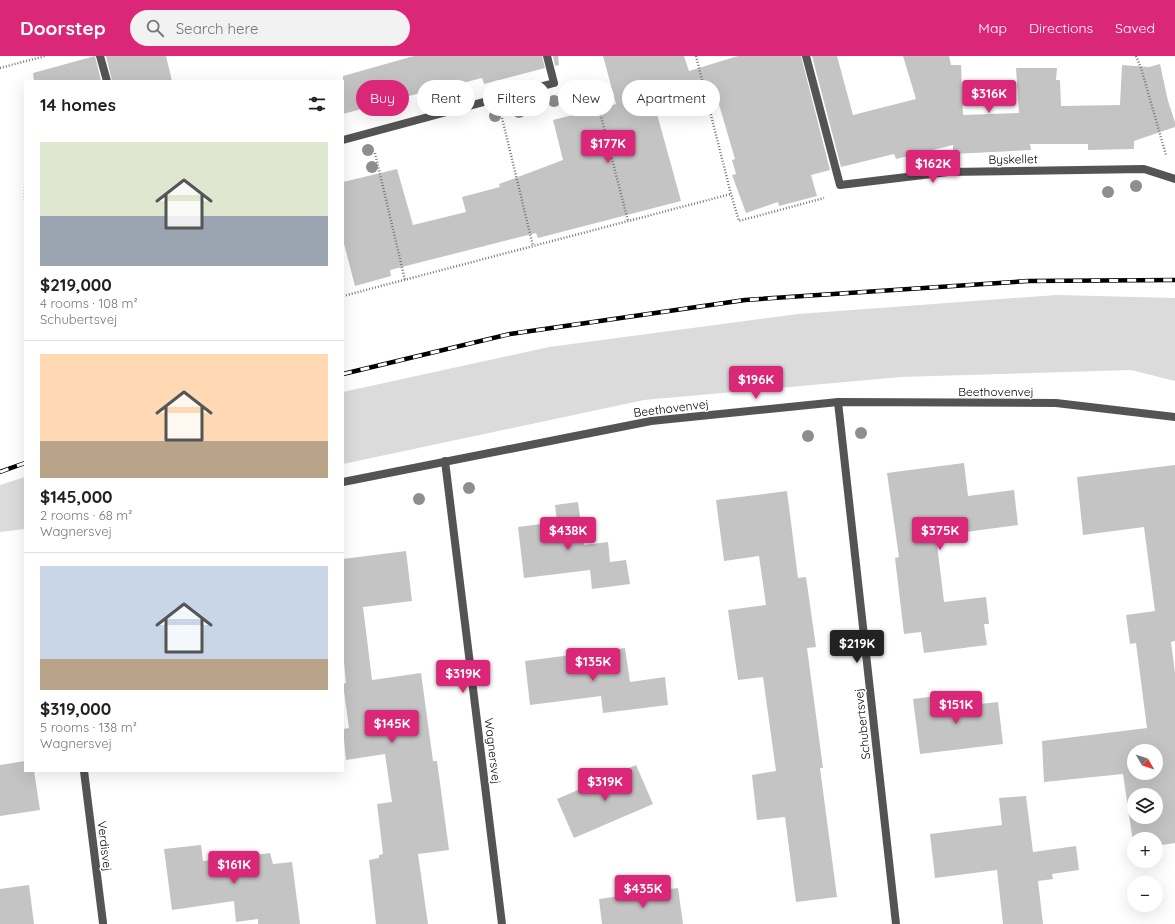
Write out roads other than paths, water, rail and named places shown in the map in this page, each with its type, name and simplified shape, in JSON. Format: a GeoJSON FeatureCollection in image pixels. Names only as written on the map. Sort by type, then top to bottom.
{"type":"FeatureCollection","features":[{"type":"Feature","properties":{"kind":"street"},"geometry":{"type":"LineString","coordinates":[[100,56],[107,80]]}},
{"type":"Feature","properties":{"kind":"street"},"geometry":{"type":"LineString","coordinates":[[344,140],[554,83],[547,56]]}},
{"type":"Feature","properties":{"kind":"street","name":"Byskellet"},"geometry":{"type":"LineString","coordinates":[[806,56],[840,185],[948,172],[1144,169],[1174,178]]}},
{"type":"Feature","properties":{"kind":"street","name":"Beethovenvej"},"geometry":{"type":"LineString","coordinates":[[344,482],[651,421],[838,402],[1056,403],[1175,417]]}},
{"type":"Feature","properties":{"kind":"street","name":"Schubertsvej"},"geometry":{"type":"LineString","coordinates":[[838,402],[896,924]]}},
{"type":"Feature","properties":{"kind":"street","name":"Wagnersvej"},"geometry":{"type":"LineString","coordinates":[[445,461],[502,924]]}},
{"type":"Feature","properties":{"kind":"street","name":"Verdisvej"},"geometry":{"type":"LineString","coordinates":[[84,772],[103,923]]}},
{"type":"Feature","properties":{"kind":"railway"},"geometry":{"type":"LineString","coordinates":[[344,374],[510,334],[745,300],[1028,281],[1175,280]]}},
{"type":"Feature","properties":{"kind":"railway"},"geometry":{"type":"LineString","coordinates":[[0,472],[24,463]]}}]}
